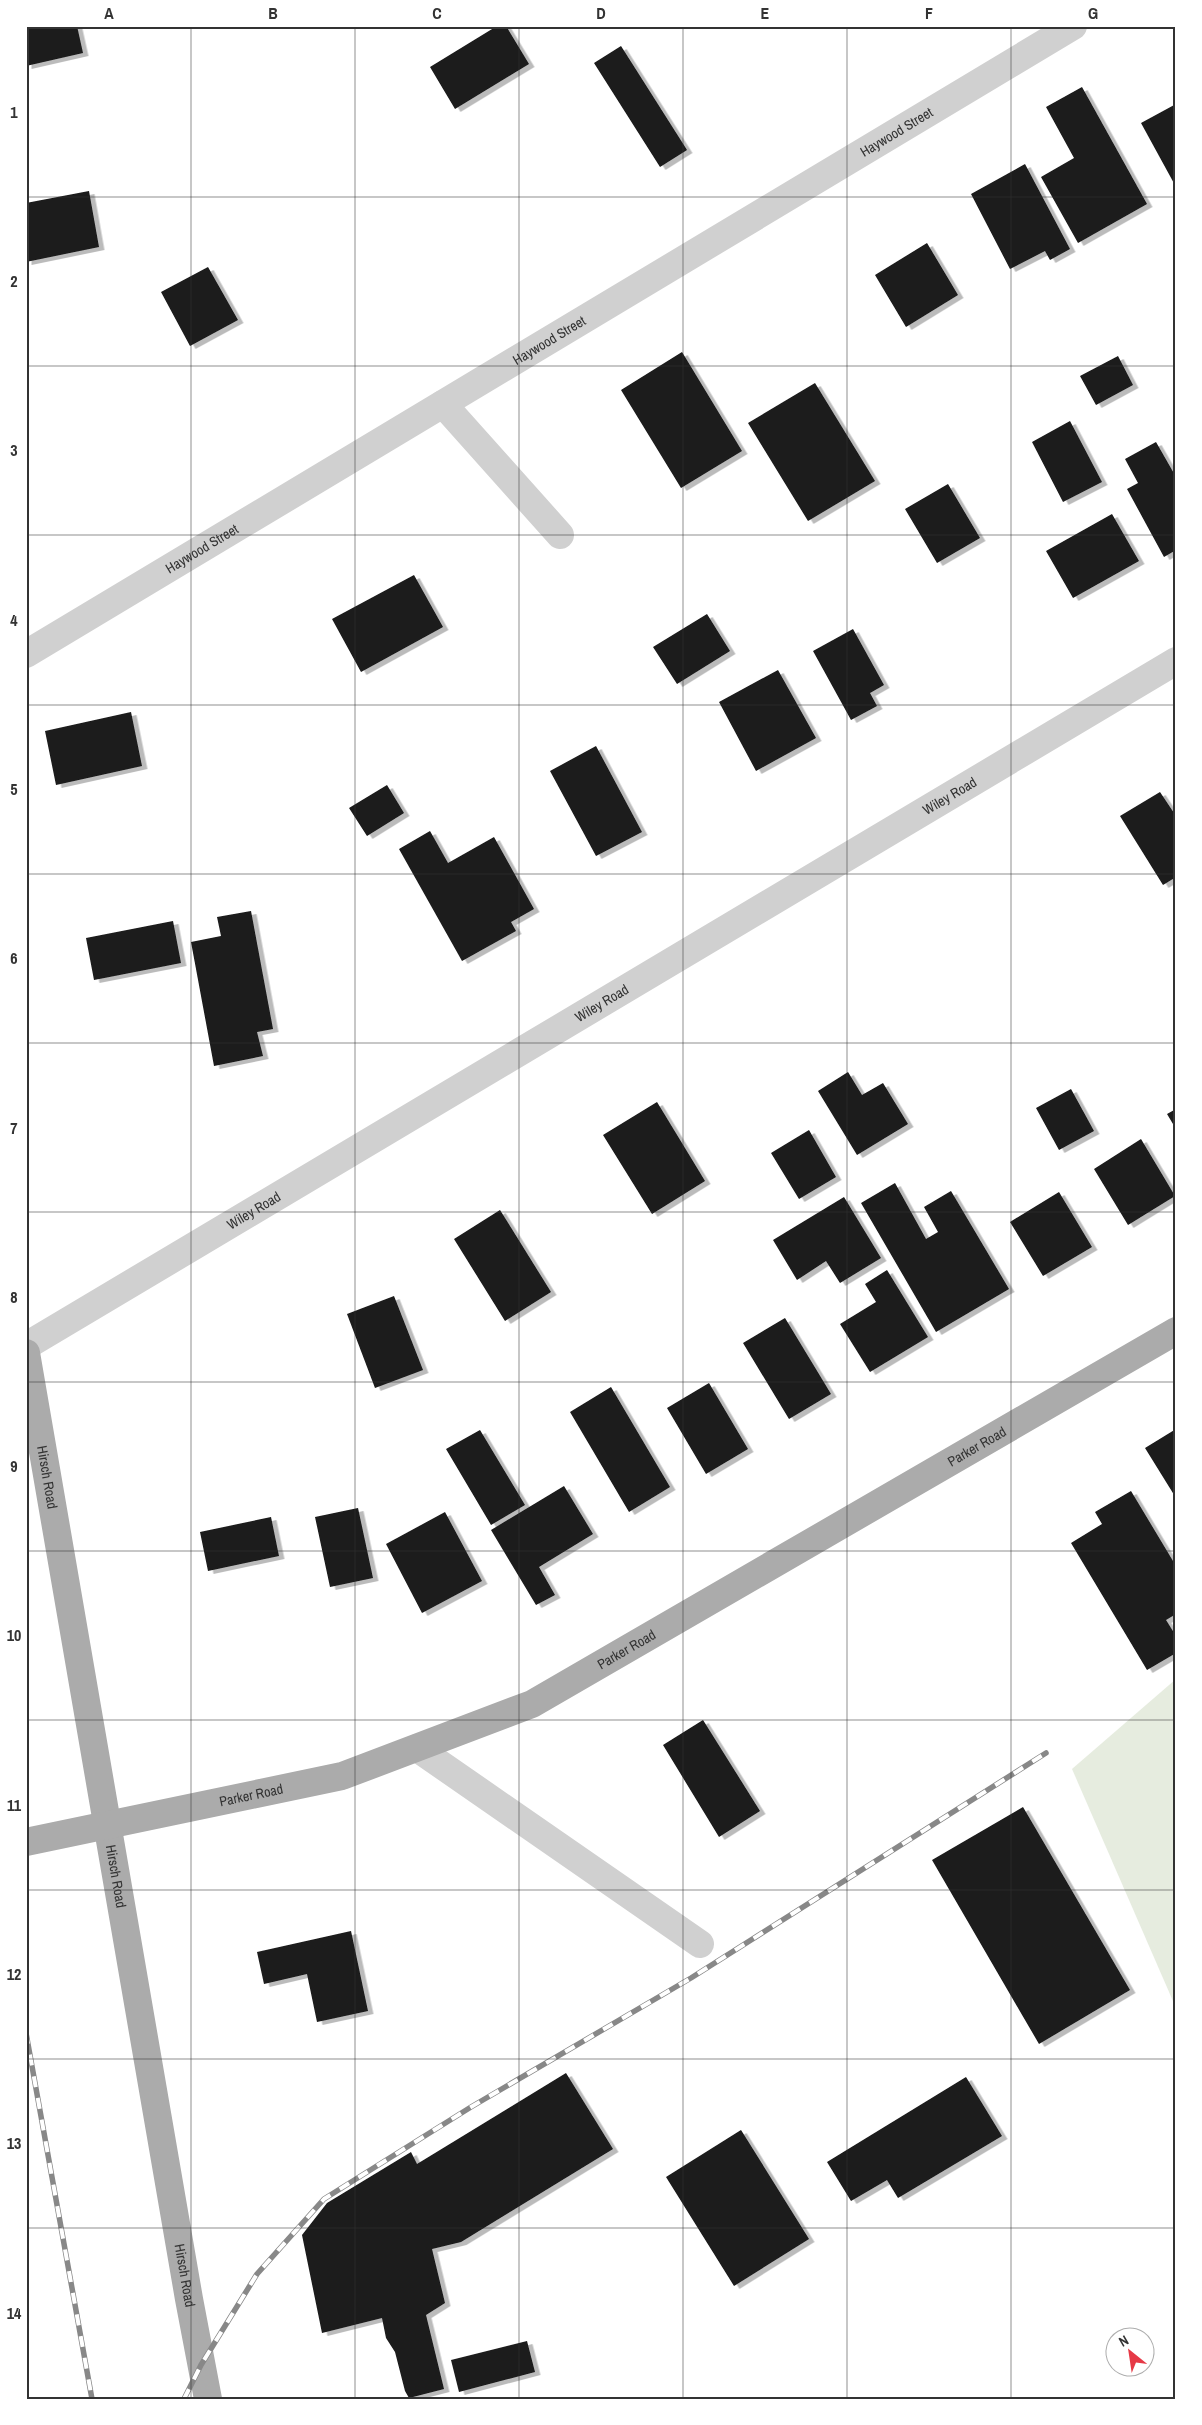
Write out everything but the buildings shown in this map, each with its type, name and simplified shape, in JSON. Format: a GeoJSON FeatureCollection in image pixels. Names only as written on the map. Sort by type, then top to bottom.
{"type":"FeatureCollection","features":[{"type":"Feature","properties":{"kind":"main road","name":"Parker Road"},"geometry":{"type":"LineString","coordinates":[[26,1842],[342,1776],[532,1704],[1176,1331]]}},
{"type":"Feature","properties":{"kind":"main road","name":"Hirsch Road"},"geometry":{"type":"LineString","coordinates":[[26,1353],[208,2399]]}},
{"type":"Feature","properties":{"kind":"street","name":"Haywood Street"},"geometry":{"type":"LineString","coordinates":[[26,654],[1073,26]]}},
{"type":"Feature","properties":{"kind":"street"},"geometry":{"type":"LineString","coordinates":[[443,404],[560,535]]}},
{"type":"Feature","properties":{"kind":"street","name":"Wiley Road"},"geometry":{"type":"LineString","coordinates":[[26,1346],[1176,661]]}},
{"type":"Feature","properties":{"kind":"street"},"geometry":{"type":"LineString","coordinates":[[417,1748],[700,1944]]}},
{"type":"Feature","properties":{"kind":"shaded area"},"geometry":{"type":"Polygon","coordinates":[[[1176,1679],[1176,2008],[1072,1769],[1176,1679]]]}},
{"type":"Feature","properties":{"kind":"railway"},"geometry":{"type":"LineString","coordinates":[[184,2399],[201,2365],[257,2274],[324,2199],[471,2107],[691,1978],[1046,1753]]}},
{"type":"Feature","properties":{"kind":"railway"},"geometry":{"type":"LineString","coordinates":[[26,2033],[92,2399]]}}]}
